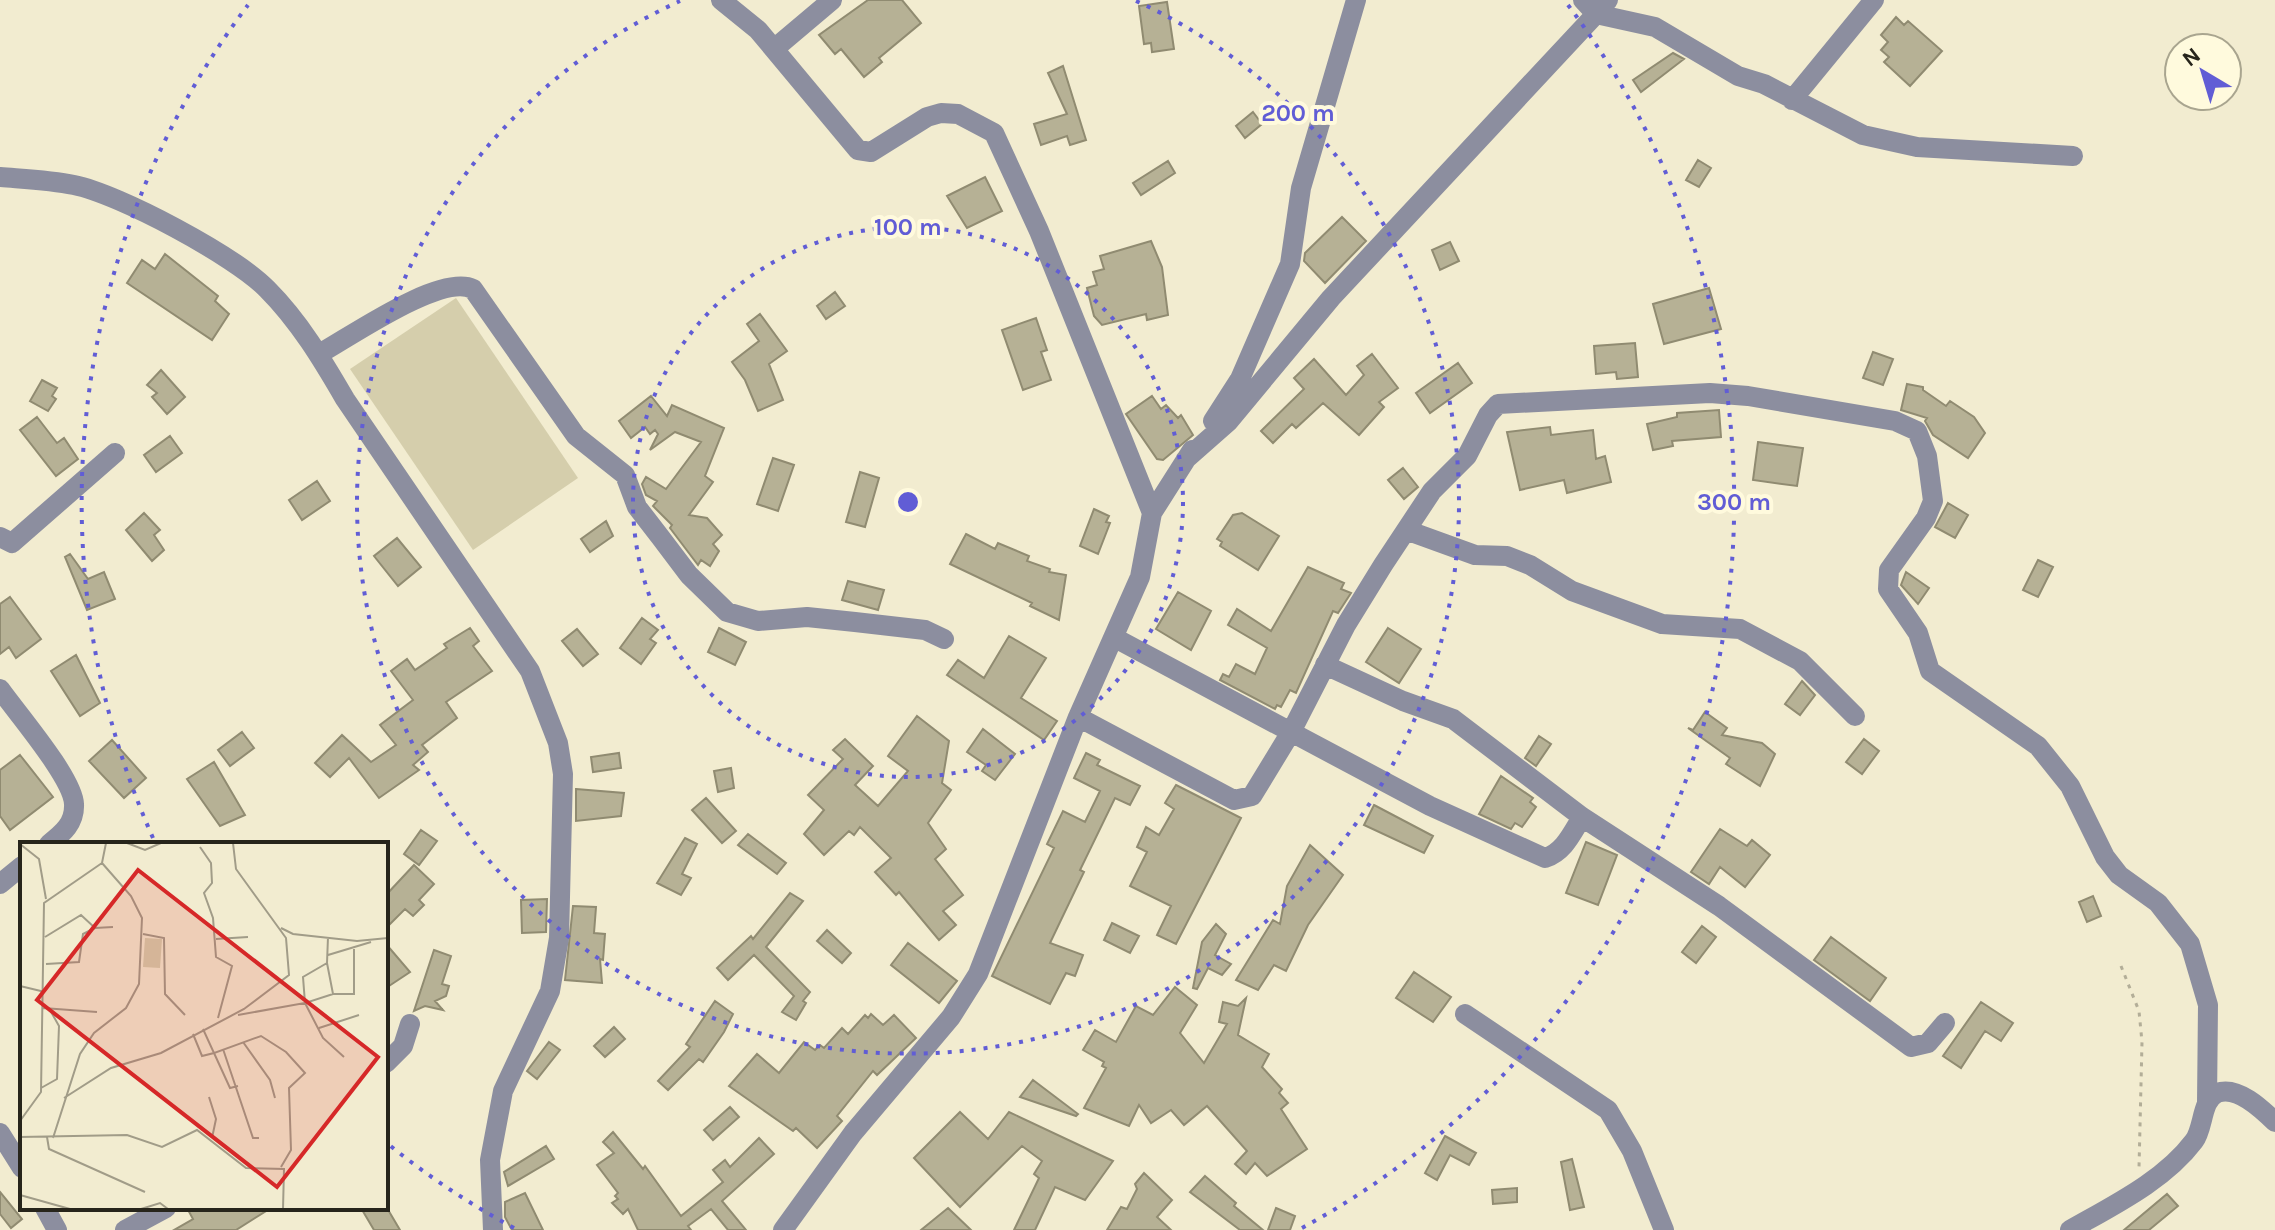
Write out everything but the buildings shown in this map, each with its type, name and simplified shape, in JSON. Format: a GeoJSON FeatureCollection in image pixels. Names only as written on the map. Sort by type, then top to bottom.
{"type":"FeatureCollection","features":[{"type":"Feature","properties":{"kind":"street"},"geometry":{"type":"LineString","coordinates":[[721,0],[774,49],[858,150],[871,152],[927,117],[941,113],[958,114],[994,133],[1039,231],[1152,513]]}},
{"type":"Feature","properties":{"kind":"street"},"geometry":{"type":"LineString","coordinates":[[774,49],[832,0]]}},
{"type":"Feature","properties":{"kind":"street"},"geometry":{"type":"LineString","coordinates":[[783,1230],[853,1133],[965,997],[978,974],[1078,717],[1140,577],[1152,513],[1240,379],[1290,264],[1301,188],[1356,0]]}},
{"type":"Feature","properties":{"kind":"street"},"geometry":{"type":"LineString","coordinates":[[1792,100],[1874,0]]}},
{"type":"Feature","properties":{"kind":"street"},"geometry":{"type":"LineString","coordinates":[[1186,459],[1228,422],[1331,298],[1596,5],[1655,27],[1738,76],[1863,135],[1917,147],[2073,156]]}},
{"type":"Feature","properties":{"kind":"street"},"geometry":{"type":"LineString","coordinates":[[0,177],[73,185],[99,192],[240,264],[269,290],[319,354],[345,399],[530,671],[558,743],[563,774],[559,938],[550,991],[503,1091],[490,1160],[493,1230]]}},
{"type":"Feature","properties":{"kind":"street"},"geometry":{"type":"LineString","coordinates":[[319,354],[401,307],[442,288],[463,284],[473,289],[576,436],[625,475],[637,507],[689,575],[727,612],[758,621],[807,617],[925,630],[944,639]]}},
{"type":"Feature","properties":{"kind":"street"},"geometry":{"type":"LineString","coordinates":[[1078,717],[1234,800],[1252,796],[1291,732],[1353,613],[1432,491],[1467,456],[1488,415],[1498,404],[1710,393],[1895,421],[1917,431],[1927,456],[1933,501],[1926,518],[1889,570],[1888,589],[1918,633],[1930,671],[2038,746],[2070,786],[2105,857],[2119,875],[2158,903],[2190,944],[2208,1005],[2207,1103],[2203,1124],[2195,1140],[2168,1168],[2070,1230]]}},
{"type":"Feature","properties":{"kind":"street"},"geometry":{"type":"LineString","coordinates":[[4,546],[115,453]]}},
{"type":"Feature","properties":{"kind":"street"},"geometry":{"type":"LineString","coordinates":[[1406,530],[1475,555],[1507,556],[1530,565],[1572,591],[1662,624],[1740,629],[1800,661],[1855,716]]}},
{"type":"Feature","properties":{"kind":"street"},"geometry":{"type":"LineString","coordinates":[[1115,638],[1502,841],[1545,858],[1555,855],[1566,843],[1582,817]]}},
{"type":"Feature","properties":{"kind":"street"},"geometry":{"type":"LineString","coordinates":[[1325,665],[1403,701],[1453,719],[1582,817],[1719,906],[1911,1047],[1928,1043],[1945,1023]]}},
{"type":"Feature","properties":{"kind":"street"},"geometry":{"type":"LineString","coordinates":[[0,689],[66,781],[74,802],[67,829],[51,842]]}},
{"type":"Feature","properties":{"kind":"street"},"geometry":{"type":"LineString","coordinates":[[0,884],[20,868]]}},
{"type":"Feature","properties":{"kind":"street"},"geometry":{"type":"LineString","coordinates":[[1465,1014],[1608,1110],[1632,1151],[1664,1230]]}},
{"type":"Feature","properties":{"kind":"street"},"geometry":{"type":"LineString","coordinates":[[388,1061],[403,1046],[410,1024]]}},
{"type":"Feature","properties":{"kind":"street"},"geometry":{"type":"LineString","coordinates":[[2207,1103],[2217,1093],[2233,1092],[2275,1122]]}},
{"type":"Feature","properties":{"kind":"street"},"geometry":{"type":"LineString","coordinates":[[3,1145],[20,1166]]}},
{"type":"Feature","properties":{"kind":"street"},"geometry":{"type":"LineString","coordinates":[[46,1210],[57,1230]]}},
{"type":"Feature","properties":{"kind":"street"},"geometry":{"type":"LineString","coordinates":[[125,1230],[162,1210]]}},
{"type":"Feature","properties":{"kind":"path"},"geometry":{"type":"LineString","coordinates":[[2121,966],[2139,1011],[2142,1042],[2140,1187]]}},
{"type":"Feature","properties":{"kind":"shaded area"},"geometry":{"type":"Polygon","coordinates":[[[456,298],[578,478],[473,550],[350,369],[456,298]]]}}]}
